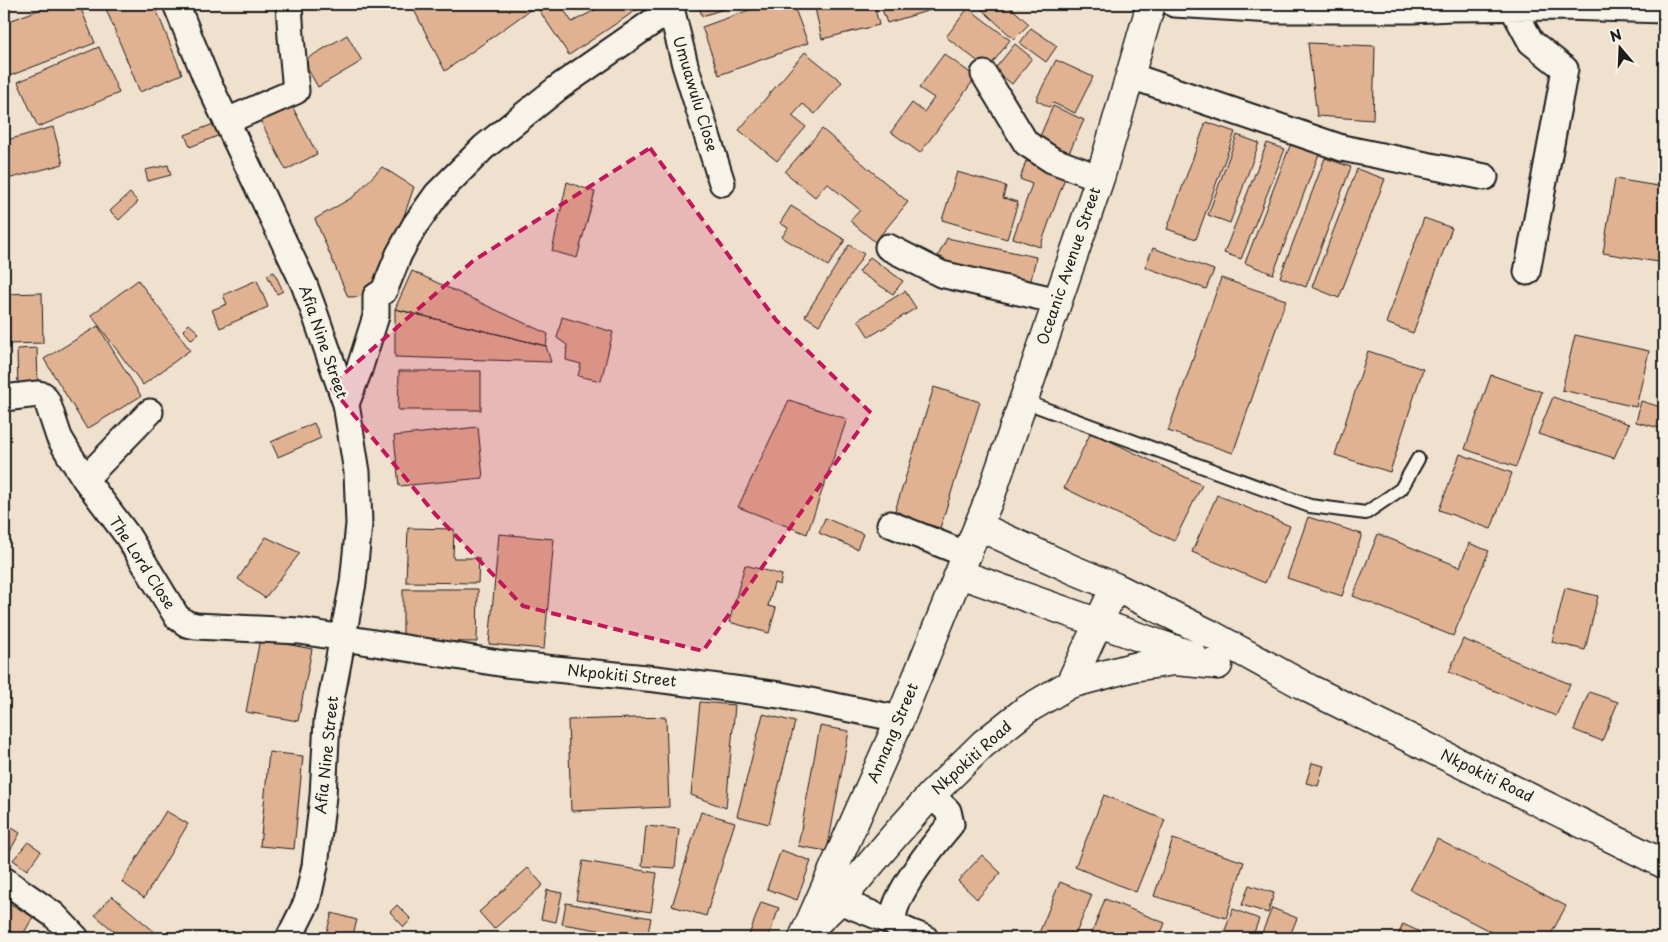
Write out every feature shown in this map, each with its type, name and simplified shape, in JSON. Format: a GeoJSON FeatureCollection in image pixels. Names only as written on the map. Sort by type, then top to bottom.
{"type":"FeatureCollection","features":[{"type":"Feature","properties":{"kind":"main road","name":"Oceanic Avenue Street"},"geometry":{"type":"LineString","coordinates":[[978,526],[992,492],[1100,178],[1151,4]]}},
{"type":"Feature","properties":{"kind":"main road","name":"Annang Street"},"geometry":{"type":"LineString","coordinates":[[803,936],[900,719],[964,565],[978,526]]}},
{"type":"Feature","properties":{"kind":"main road"},"geometry":{"type":"LineString","coordinates":[[978,526],[1074,570],[1115,586],[1212,634],[1310,689]]}},
{"type":"Feature","properties":{"kind":"main road"},"geometry":{"type":"LineString","coordinates":[[964,565],[1097,623],[1218,665],[1310,689]]}},
{"type":"Feature","properties":{"kind":"main road"},"geometry":{"type":"LineString","coordinates":[[1070,684],[1115,586]]}},
{"type":"Feature","properties":{"kind":"main road","name":"Nkpokiti Road"},"geometry":{"type":"LineString","coordinates":[[803,936],[839,901],[931,795],[983,744],[1026,710],[1070,684],[1133,667],[1175,661],[1218,665]]}},
{"type":"Feature","properties":{"kind":"main road","name":"Nkpokiti Road"},"geometry":{"type":"LineString","coordinates":[[1310,689],[1664,864]]}},
{"type":"Feature","properties":{"kind":"street","name":"Afia Nine Street"},"geometry":{"type":"LineString","coordinates":[[176,4],[206,78],[304,284],[346,404],[357,472],[359,524],[344,638],[327,721],[323,796],[315,866],[307,902],[289,938]]}},
{"type":"Feature","properties":{"kind":"street"},"geometry":{"type":"LineString","coordinates":[[227,121],[296,91],[289,4]]}},
{"type":"Feature","properties":{"kind":"street"},"geometry":{"type":"LineString","coordinates":[[1174,4],[1273,10],[1413,10],[1451,6],[1664,10]]}},
{"type":"Feature","properties":{"kind":"street"},"geometry":{"type":"LineString","coordinates":[[346,404],[376,316],[376,296],[384,292],[415,225],[438,194],[484,147],[528,111],[670,6]]}},
{"type":"Feature","properties":{"kind":"street","name":"Umuawulu Close"},"geometry":{"type":"LineString","coordinates":[[670,6],[685,65],[722,183]]}},
{"type":"Feature","properties":{"kind":"street"},"geometry":{"type":"LineString","coordinates":[[1512,7],[1531,42],[1565,69],[1527,272]]}},
{"type":"Feature","properties":{"kind":"street"},"geometry":{"type":"LineString","coordinates":[[984,74],[1026,143],[1052,160],[1100,178]]}},
{"type":"Feature","properties":{"kind":"street"},"geometry":{"type":"LineString","coordinates":[[1131,76],[1342,148],[1485,177]]}},
{"type":"Feature","properties":{"kind":"street"},"geometry":{"type":"LineString","coordinates":[[888,247],[941,274],[1058,301]]}},
{"type":"Feature","properties":{"kind":"street","name":"The Lord Close"},"geometry":{"type":"LineString","coordinates":[[4,398],[43,395],[47,401],[59,438],[85,479],[127,535],[177,618],[187,624],[205,627],[300,631],[344,638]]}},
{"type":"Feature","properties":{"kind":"street"},"geometry":{"type":"LineString","coordinates":[[85,479],[150,412]]}},
{"type":"Feature","properties":{"kind":"street"},"geometry":{"type":"LineString","coordinates":[[890,524],[964,565]]}},
{"type":"Feature","properties":{"kind":"street","name":"Nkpokiti Street"},"geometry":{"type":"LineString","coordinates":[[344,638],[505,664],[656,679],[780,695],[900,719]]}},
{"type":"Feature","properties":{"kind":"street"},"geometry":{"type":"LineString","coordinates":[[895,923],[893,918],[898,902],[912,875],[951,824],[948,810],[931,795]]}},
{"type":"Feature","properties":{"kind":"street"},"geometry":{"type":"LineString","coordinates":[[4,880],[54,915],[76,938]]}},
{"type":"Feature","properties":{"kind":"street"},"geometry":{"type":"LineString","coordinates":[[839,901],[895,923],[925,938]]}},
{"type":"Feature","properties":{"kind":"lane"},"geometry":{"type":"LineString","coordinates":[[1023,401],[1310,506],[1366,512],[1401,490],[1418,460]]}},
{"type":"Feature","properties":{"kind":"highlighted area"},"geometry":{"type":"Polygon","coordinates":[[[650,148],[776,320],[871,413],[703,651],[523,606],[435,514],[330,386],[473,261],[650,148]]]}},
{"type":"Feature","properties":{"kind":"building"},"geometry":{"type":"Polygon","coordinates":[[[54,4],[79,4],[95,43],[4,78],[4,23],[54,4]]]}},
{"type":"Feature","properties":{"kind":"building"},"geometry":{"type":"Polygon","coordinates":[[[104,4],[154,4],[182,74],[140,92],[104,4]]]}},
{"type":"Feature","properties":{"kind":"building"},"geometry":{"type":"Polygon","coordinates":[[[424,4],[526,4],[530,10],[445,71],[413,8],[424,4]]]}},
{"type":"Feature","properties":{"kind":"building"},"geometry":{"type":"Polygon","coordinates":[[[535,4],[560,4],[572,22],[597,9],[593,4],[635,4],[638,9],[569,55],[535,4]]]}},
{"type":"Feature","properties":{"kind":"building"},"geometry":{"type":"Polygon","coordinates":[[[698,4],[740,4],[702,16],[698,4]]]}},
{"type":"Feature","properties":{"kind":"building"},"geometry":{"type":"Polygon","coordinates":[[[766,4],[793,4],[808,43],[719,75],[702,27],[766,4]]]}},
{"type":"Feature","properties":{"kind":"building"},"geometry":{"type":"Polygon","coordinates":[[[814,4],[874,4],[879,25],[822,39],[814,4]]]}},
{"type":"Feature","properties":{"kind":"building"},"geometry":{"type":"Polygon","coordinates":[[[880,4],[943,4],[944,6],[887,23],[880,4]]]}},
{"type":"Feature","properties":{"kind":"building"},"geometry":{"type":"Polygon","coordinates":[[[976,4],[1007,4],[1029,24],[1014,39],[976,4]]]}},
{"type":"Feature","properties":{"kind":"building"},"geometry":{"type":"Polygon","coordinates":[[[968,8],[1010,40],[988,69],[946,37],[968,8]]]}},
{"type":"Feature","properties":{"kind":"building"},"geometry":{"type":"Polygon","coordinates":[[[1031,28],[1057,46],[1046,62],[1020,43],[1031,28]]]}},
{"type":"Feature","properties":{"kind":"building"},"geometry":{"type":"Polygon","coordinates":[[[347,35],[362,61],[318,87],[303,61],[347,35]]]}},
{"type":"Feature","properties":{"kind":"building"},"geometry":{"type":"Polygon","coordinates":[[[1308,43],[1375,46],[1373,120],[1317,116],[1308,43]]]}},
{"type":"Feature","properties":{"kind":"building"},"geometry":{"type":"Polygon","coordinates":[[[1015,44],[1032,58],[1012,84],[994,70],[1015,44]]]}},
{"type":"Feature","properties":{"kind":"building"},"geometry":{"type":"Polygon","coordinates":[[[99,47],[119,93],[38,127],[18,82],[99,47]]]}},
{"type":"Feature","properties":{"kind":"building"},"geometry":{"type":"Polygon","coordinates":[[[805,52],[842,82],[815,114],[803,104],[792,116],[806,127],[777,161],[739,130],[805,52]]]}},
{"type":"Feature","properties":{"kind":"building"},"geometry":{"type":"Polygon","coordinates":[[[944,54],[976,77],[920,153],[891,132],[912,103],[924,112],[934,98],[919,88],[944,54]]]}},
{"type":"Feature","properties":{"kind":"building"},"geometry":{"type":"Polygon","coordinates":[[[1056,60],[1093,77],[1075,113],[1053,103],[1049,107],[1036,100],[1056,60]]]}},
{"type":"Feature","properties":{"kind":"building"},"geometry":{"type":"Polygon","coordinates":[[[291,104],[317,154],[286,170],[260,120],[291,104]]]}},
{"type":"Feature","properties":{"kind":"building"},"geometry":{"type":"Polygon","coordinates":[[[1053,106],[1084,120],[1068,155],[1038,141],[1053,106]]]}},
{"type":"Feature","properties":{"kind":"building"},"geometry":{"type":"Polygon","coordinates":[[[1206,122],[1235,132],[1196,239],[1167,229],[1206,122]]]}},
{"type":"Feature","properties":{"kind":"building"},"geometry":{"type":"Polygon","coordinates":[[[216,123],[220,135],[190,147],[185,135],[216,123]]]}},
{"type":"Feature","properties":{"kind":"building"},"geometry":{"type":"Polygon","coordinates":[[[53,127],[63,164],[4,180],[4,141],[53,127]]]}},
{"type":"Feature","properties":{"kind":"building"},"geometry":{"type":"Polygon","coordinates":[[[822,129],[908,202],[875,242],[850,221],[860,210],[827,183],[815,197],[785,172],[822,129]]]}},
{"type":"Feature","properties":{"kind":"building"},"geometry":{"type":"Polygon","coordinates":[[[1237,135],[1259,143],[1230,223],[1208,215],[1237,135]]]}},
{"type":"Feature","properties":{"kind":"building"},"geometry":{"type":"Polygon","coordinates":[[[1267,143],[1285,149],[1241,259],[1224,253],[1267,143]]]}},
{"type":"Feature","properties":{"kind":"building"},"geometry":{"type":"Polygon","coordinates":[[[1291,143],[1319,154],[1273,274],[1245,263],[1291,143]]]}},
{"type":"Feature","properties":{"kind":"building"},"geometry":{"type":"Polygon","coordinates":[[[1325,158],[1351,167],[1306,287],[1280,277],[1325,158]]]}},
{"type":"Feature","properties":{"kind":"building"},"geometry":{"type":"Polygon","coordinates":[[[1026,161],[1066,175],[1040,247],[1013,238],[1032,184],[1020,179],[1026,161]]]}},
{"type":"Feature","properties":{"kind":"building"},"geometry":{"type":"Polygon","coordinates":[[[168,165],[171,175],[148,181],[145,170],[168,165]]]}},
{"type":"Feature","properties":{"kind":"building"},"geometry":{"type":"Polygon","coordinates":[[[382,167],[414,187],[376,296],[348,297],[315,219],[353,197],[382,167]]]}},
{"type":"Feature","properties":{"kind":"building"},"geometry":{"type":"Polygon","coordinates":[[[1357,169],[1385,179],[1339,298],[1312,287],[1357,169]]]}},
{"type":"Feature","properties":{"kind":"building"},"geometry":{"type":"Polygon","coordinates":[[[957,172],[1006,186],[1003,198],[1018,202],[1007,239],[942,220],[957,172]]]}},
{"type":"Feature","properties":{"kind":"building"},"geometry":{"type":"Polygon","coordinates":[[[1615,179],[1664,187],[1664,263],[1603,253],[1615,179]]]}},
{"type":"Feature","properties":{"kind":"building"},"geometry":{"type":"Polygon","coordinates":[[[567,182],[595,192],[577,258],[552,251],[567,182]]]}},
{"type":"Feature","properties":{"kind":"building"},"geometry":{"type":"Polygon","coordinates":[[[130,193],[138,202],[119,220],[110,211],[130,193]]]}},
{"type":"Feature","properties":{"kind":"building"},"geometry":{"type":"Polygon","coordinates":[[[791,206],[845,240],[828,266],[782,237],[788,228],[780,223],[791,206]]]}},
{"type":"Feature","properties":{"kind":"building"},"geometry":{"type":"Polygon","coordinates":[[[1424,218],[1452,228],[1413,333],[1386,323],[1424,218]]]}},
{"type":"Feature","properties":{"kind":"building"},"geometry":{"type":"Polygon","coordinates":[[[947,238],[1036,257],[1030,285],[943,267],[945,259],[938,256],[947,238]]]}},
{"type":"Feature","properties":{"kind":"building"},"geometry":{"type":"Polygon","coordinates":[[[849,245],[864,254],[819,325],[805,316],[849,245]]]}},
{"type":"Feature","properties":{"kind":"building"},"geometry":{"type":"Polygon","coordinates":[[[1153,248],[1214,270],[1206,289],[1145,267],[1153,248]]]}},
{"type":"Feature","properties":{"kind":"building"},"geometry":{"type":"Polygon","coordinates":[[[870,257],[903,281],[893,294],[859,272],[870,257]]]}},
{"type":"Feature","properties":{"kind":"building"},"geometry":{"type":"Polygon","coordinates":[[[412,271],[548,334],[546,346],[395,309],[412,271]]]}},
{"type":"Feature","properties":{"kind":"building"},"geometry":{"type":"Polygon","coordinates":[[[274,272],[283,291],[277,294],[267,275],[274,272]]]}},
{"type":"Feature","properties":{"kind":"building"},"geometry":{"type":"Polygon","coordinates":[[[1221,278],[1286,300],[1233,453],[1168,431],[1221,278]]]}},
{"type":"Feature","properties":{"kind":"building"},"geometry":{"type":"Polygon","coordinates":[[[138,280],[190,350],[143,385],[91,315],[138,280]]]}},
{"type":"Feature","properties":{"kind":"building"},"geometry":{"type":"Polygon","coordinates":[[[257,280],[268,307],[220,328],[212,310],[227,304],[223,295],[257,280]]]}},
{"type":"Feature","properties":{"kind":"building"},"geometry":{"type":"Polygon","coordinates":[[[905,291],[916,308],[869,337],[858,320],[905,291]]]}},
{"type":"Feature","properties":{"kind":"building"},"geometry":{"type":"Polygon","coordinates":[[[42,293],[43,343],[4,344],[4,294],[42,293]]]}},
{"type":"Feature","properties":{"kind":"building"},"geometry":{"type":"Polygon","coordinates":[[[395,309],[546,346],[551,362],[395,357],[395,309]]]}},
{"type":"Feature","properties":{"kind":"building"},"geometry":{"type":"Polygon","coordinates":[[[562,317],[613,332],[601,381],[578,376],[581,364],[566,360],[567,345],[557,338],[562,317]]]}},
{"type":"Feature","properties":{"kind":"building"},"geometry":{"type":"Polygon","coordinates":[[[189,324],[199,333],[192,340],[183,330],[189,324]]]}},
{"type":"Feature","properties":{"kind":"building"},"geometry":{"type":"Polygon","coordinates":[[[98,326],[141,396],[87,429],[44,359],[98,326]]]}},
{"type":"Feature","properties":{"kind":"building"},"geometry":{"type":"Polygon","coordinates":[[[1575,335],[1649,351],[1636,407],[1562,390],[1575,335]]]}},
{"type":"Feature","properties":{"kind":"building"},"geometry":{"type":"Polygon","coordinates":[[[37,348],[38,387],[18,388],[17,349],[37,348]]]}},
{"type":"Feature","properties":{"kind":"building"},"geometry":{"type":"Polygon","coordinates":[[[4,349],[8,349],[6,387],[4,387],[4,349]]]}},
{"type":"Feature","properties":{"kind":"building"},"geometry":{"type":"Polygon","coordinates":[[[1368,351],[1423,369],[1390,472],[1335,455],[1368,351]]]}},
{"type":"Feature","properties":{"kind":"building"},"geometry":{"type":"Polygon","coordinates":[[[399,371],[481,371],[481,410],[398,410],[399,371]]]}},
{"type":"Feature","properties":{"kind":"building"},"geometry":{"type":"Polygon","coordinates":[[[1491,375],[1542,392],[1516,467],[1465,449],[1491,375]]]}},
{"type":"Feature","properties":{"kind":"building"},"geometry":{"type":"Polygon","coordinates":[[[934,387],[980,402],[940,528],[894,514],[934,387]]]}},
{"type":"Feature","properties":{"kind":"building"},"geometry":{"type":"Polygon","coordinates":[[[1553,397],[1629,424],[1614,458],[1538,434],[1553,397]]]}},
{"type":"Feature","properties":{"kind":"building"},"geometry":{"type":"Polygon","coordinates":[[[789,400],[847,419],[807,534],[738,507],[789,400]]]}},
{"type":"Feature","properties":{"kind":"building"},"geometry":{"type":"Polygon","coordinates":[[[1641,401],[1664,408],[1664,429],[1636,422],[1641,401]]]}},
{"type":"Feature","properties":{"kind":"building"},"geometry":{"type":"Polygon","coordinates":[[[314,423],[321,438],[278,457],[271,442],[314,423]]]}},
{"type":"Feature","properties":{"kind":"building"},"geometry":{"type":"Polygon","coordinates":[[[478,427],[483,478],[399,486],[394,436],[478,427]]]}},
{"type":"Feature","properties":{"kind":"building"},"geometry":{"type":"Polygon","coordinates":[[[1091,432],[1202,485],[1174,541],[1064,488],[1091,432]]]}},
{"type":"Feature","properties":{"kind":"building"},"geometry":{"type":"Polygon","coordinates":[[[1460,454],[1512,473],[1491,529],[1439,510],[1460,454]]]}},
{"type":"Feature","properties":{"kind":"building"},"geometry":{"type":"Polygon","coordinates":[[[1217,495],[1290,526],[1265,583],[1192,552],[1217,495]]]}},
{"type":"Feature","properties":{"kind":"building"},"geometry":{"type":"Polygon","coordinates":[[[1308,517],[1362,534],[1342,596],[1287,578],[1308,517]]]}},
{"type":"Feature","properties":{"kind":"building"},"geometry":{"type":"Polygon","coordinates":[[[825,518],[863,534],[857,549],[819,533],[825,518]]]}},
{"type":"Feature","properties":{"kind":"building"},"geometry":{"type":"Polygon","coordinates":[[[408,528],[454,529],[453,558],[479,558],[478,583],[406,582],[408,528]]]}},
{"type":"Feature","properties":{"kind":"building"},"geometry":{"type":"Polygon","coordinates":[[[499,534],[554,539],[544,649],[489,644],[499,534]]]}},
{"type":"Feature","properties":{"kind":"building"},"geometry":{"type":"Polygon","coordinates":[[[1378,534],[1460,567],[1469,543],[1489,551],[1453,636],[1353,596],[1378,534]]]}},
{"type":"Feature","properties":{"kind":"building"},"geometry":{"type":"Polygon","coordinates":[[[266,537],[300,553],[265,598],[238,579],[266,537]]]}},
{"type":"Feature","properties":{"kind":"building"},"geometry":{"type":"Polygon","coordinates":[[[745,565],[782,575],[780,585],[774,583],[768,606],[776,608],[769,633],[729,622],[745,565]]]}},
{"type":"Feature","properties":{"kind":"building"},"geometry":{"type":"Polygon","coordinates":[[[1565,588],[1598,596],[1585,650],[1552,642],[1565,588]]]}},
{"type":"Feature","properties":{"kind":"building"},"geometry":{"type":"Polygon","coordinates":[[[403,589],[478,589],[477,642],[403,641],[403,589]]]}},
{"type":"Feature","properties":{"kind":"building"},"geometry":{"type":"Polygon","coordinates":[[[260,639],[312,649],[298,721],[246,712],[260,639]]]}},
{"type":"Feature","properties":{"kind":"building"},"geometry":{"type":"Polygon","coordinates":[[[1463,639],[1570,684],[1556,716],[1449,672],[1463,639]]]}},
{"type":"Feature","properties":{"kind":"building"},"geometry":{"type":"Polygon","coordinates":[[[1589,692],[1618,702],[1602,741],[1574,730],[1589,692]]]}},
{"type":"Feature","properties":{"kind":"building"},"geometry":{"type":"Polygon","coordinates":[[[700,702],[735,705],[726,808],[691,795],[700,702]]]}},
{"type":"Feature","properties":{"kind":"building"},"geometry":{"type":"Polygon","coordinates":[[[763,714],[795,722],[769,824],[737,816],[763,714]]]}},
{"type":"Feature","properties":{"kind":"building"},"geometry":{"type":"Polygon","coordinates":[[[666,717],[669,807],[571,811],[568,720],[666,717]]]}},
{"type":"Feature","properties":{"kind":"building"},"geometry":{"type":"Polygon","coordinates":[[[820,726],[849,731],[827,851],[798,846],[820,726]]]}},
{"type":"Feature","properties":{"kind":"building"},"geometry":{"type":"Polygon","coordinates":[[[269,752],[303,756],[294,849],[260,846],[269,752]]]}},
{"type":"Feature","properties":{"kind":"building"},"geometry":{"type":"Polygon","coordinates":[[[1312,763],[1324,766],[1318,786],[1306,783],[1312,763]]]}},
{"type":"Feature","properties":{"kind":"building"},"geometry":{"type":"Polygon","coordinates":[[[1104,795],[1165,820],[1136,892],[1075,867],[1104,795]]]}},
{"type":"Feature","properties":{"kind":"building"},"geometry":{"type":"Polygon","coordinates":[[[166,811],[188,824],[144,898],[122,882],[166,811]]]}},
{"type":"Feature","properties":{"kind":"building"},"geometry":{"type":"Polygon","coordinates":[[[701,812],[735,822],[706,916],[672,906],[701,812]]]}},
{"type":"Feature","properties":{"kind":"building"},"geometry":{"type":"Polygon","coordinates":[[[4,823],[20,833],[8,854],[4,851],[4,823]]]}},
{"type":"Feature","properties":{"kind":"building"},"geometry":{"type":"Polygon","coordinates":[[[646,826],[679,829],[675,868],[642,866],[646,826]]]}},
{"type":"Feature","properties":{"kind":"building"},"geometry":{"type":"Polygon","coordinates":[[[1173,839],[1244,862],[1226,918],[1154,896],[1173,839]]]}},
{"type":"Feature","properties":{"kind":"building"},"geometry":{"type":"Polygon","coordinates":[[[1437,839],[1566,906],[1549,938],[1503,938],[1410,890],[1437,839]]]}},
{"type":"Feature","properties":{"kind":"building"},"geometry":{"type":"Polygon","coordinates":[[[28,842],[41,851],[27,870],[13,860],[28,842]]]}},
{"type":"Feature","properties":{"kind":"building"},"geometry":{"type":"Polygon","coordinates":[[[781,850],[811,861],[797,900],[767,889],[781,850]]]}},
{"type":"Feature","properties":{"kind":"building"},"geometry":{"type":"Polygon","coordinates":[[[982,855],[1001,873],[977,899],[958,881],[982,855]]]}},
{"type":"Feature","properties":{"kind":"building"},"geometry":{"type":"Polygon","coordinates":[[[583,861],[657,873],[651,912],[576,900],[583,861]]]}},
{"type":"Feature","properties":{"kind":"building"},"geometry":{"type":"Polygon","coordinates":[[[528,868],[543,885],[494,929],[479,912],[528,868]]]}},
{"type":"Feature","properties":{"kind":"building"},"geometry":{"type":"Polygon","coordinates":[[[1060,882],[1092,895],[1074,938],[1037,938],[1060,882]]]}},
{"type":"Feature","properties":{"kind":"building"},"geometry":{"type":"Polygon","coordinates":[[[1249,885],[1274,893],[1268,913],[1242,905],[1249,885]]]}},
{"type":"Feature","properties":{"kind":"building"},"geometry":{"type":"Polygon","coordinates":[[[547,890],[562,893],[556,922],[541,919],[547,890]]]}},
{"type":"Feature","properties":{"kind":"building"},"geometry":{"type":"Polygon","coordinates":[[[112,896],[162,938],[122,938],[95,915],[112,896]]]}},
{"type":"Feature","properties":{"kind":"building"},"geometry":{"type":"Polygon","coordinates":[[[1105,899],[1165,923],[1159,938],[1090,938],[1105,899]]]}},
{"type":"Feature","properties":{"kind":"building"},"geometry":{"type":"Polygon","coordinates":[[[4,900],[33,917],[21,938],[4,938],[4,900]]]}},
{"type":"Feature","properties":{"kind":"building"},"geometry":{"type":"Polygon","coordinates":[[[761,902],[779,908],[768,938],[748,938],[761,902]]]}},
{"type":"Feature","properties":{"kind":"building"},"geometry":{"type":"Polygon","coordinates":[[[566,903],[651,918],[647,938],[562,924],[566,903]]]}},
{"type":"Feature","properties":{"kind":"building"},"geometry":{"type":"Polygon","coordinates":[[[397,905],[411,919],[404,927],[390,912],[397,905]]]}},
{"type":"Feature","properties":{"kind":"building"},"geometry":{"type":"Polygon","coordinates":[[[1272,908],[1297,918],[1289,938],[1260,938],[1272,908]]]}},
{"type":"Feature","properties":{"kind":"building"},"geometry":{"type":"Polygon","coordinates":[[[1233,909],[1259,919],[1252,938],[1222,938],[1233,909]]]}},
{"type":"Feature","properties":{"kind":"building"},"geometry":{"type":"Polygon","coordinates":[[[332,913],[357,920],[352,938],[325,938],[332,913]]]}},
{"type":"Feature","properties":{"kind":"building"},"geometry":{"type":"Polygon","coordinates":[[[1403,924],[1433,938],[1397,938],[1403,924]]]}},
{"type":"Feature","properties":{"kind":"building"},"geometry":{"type":"Polygon","coordinates":[[[1607,931],[1624,938],[1603,938],[1607,931]]]}}]}
